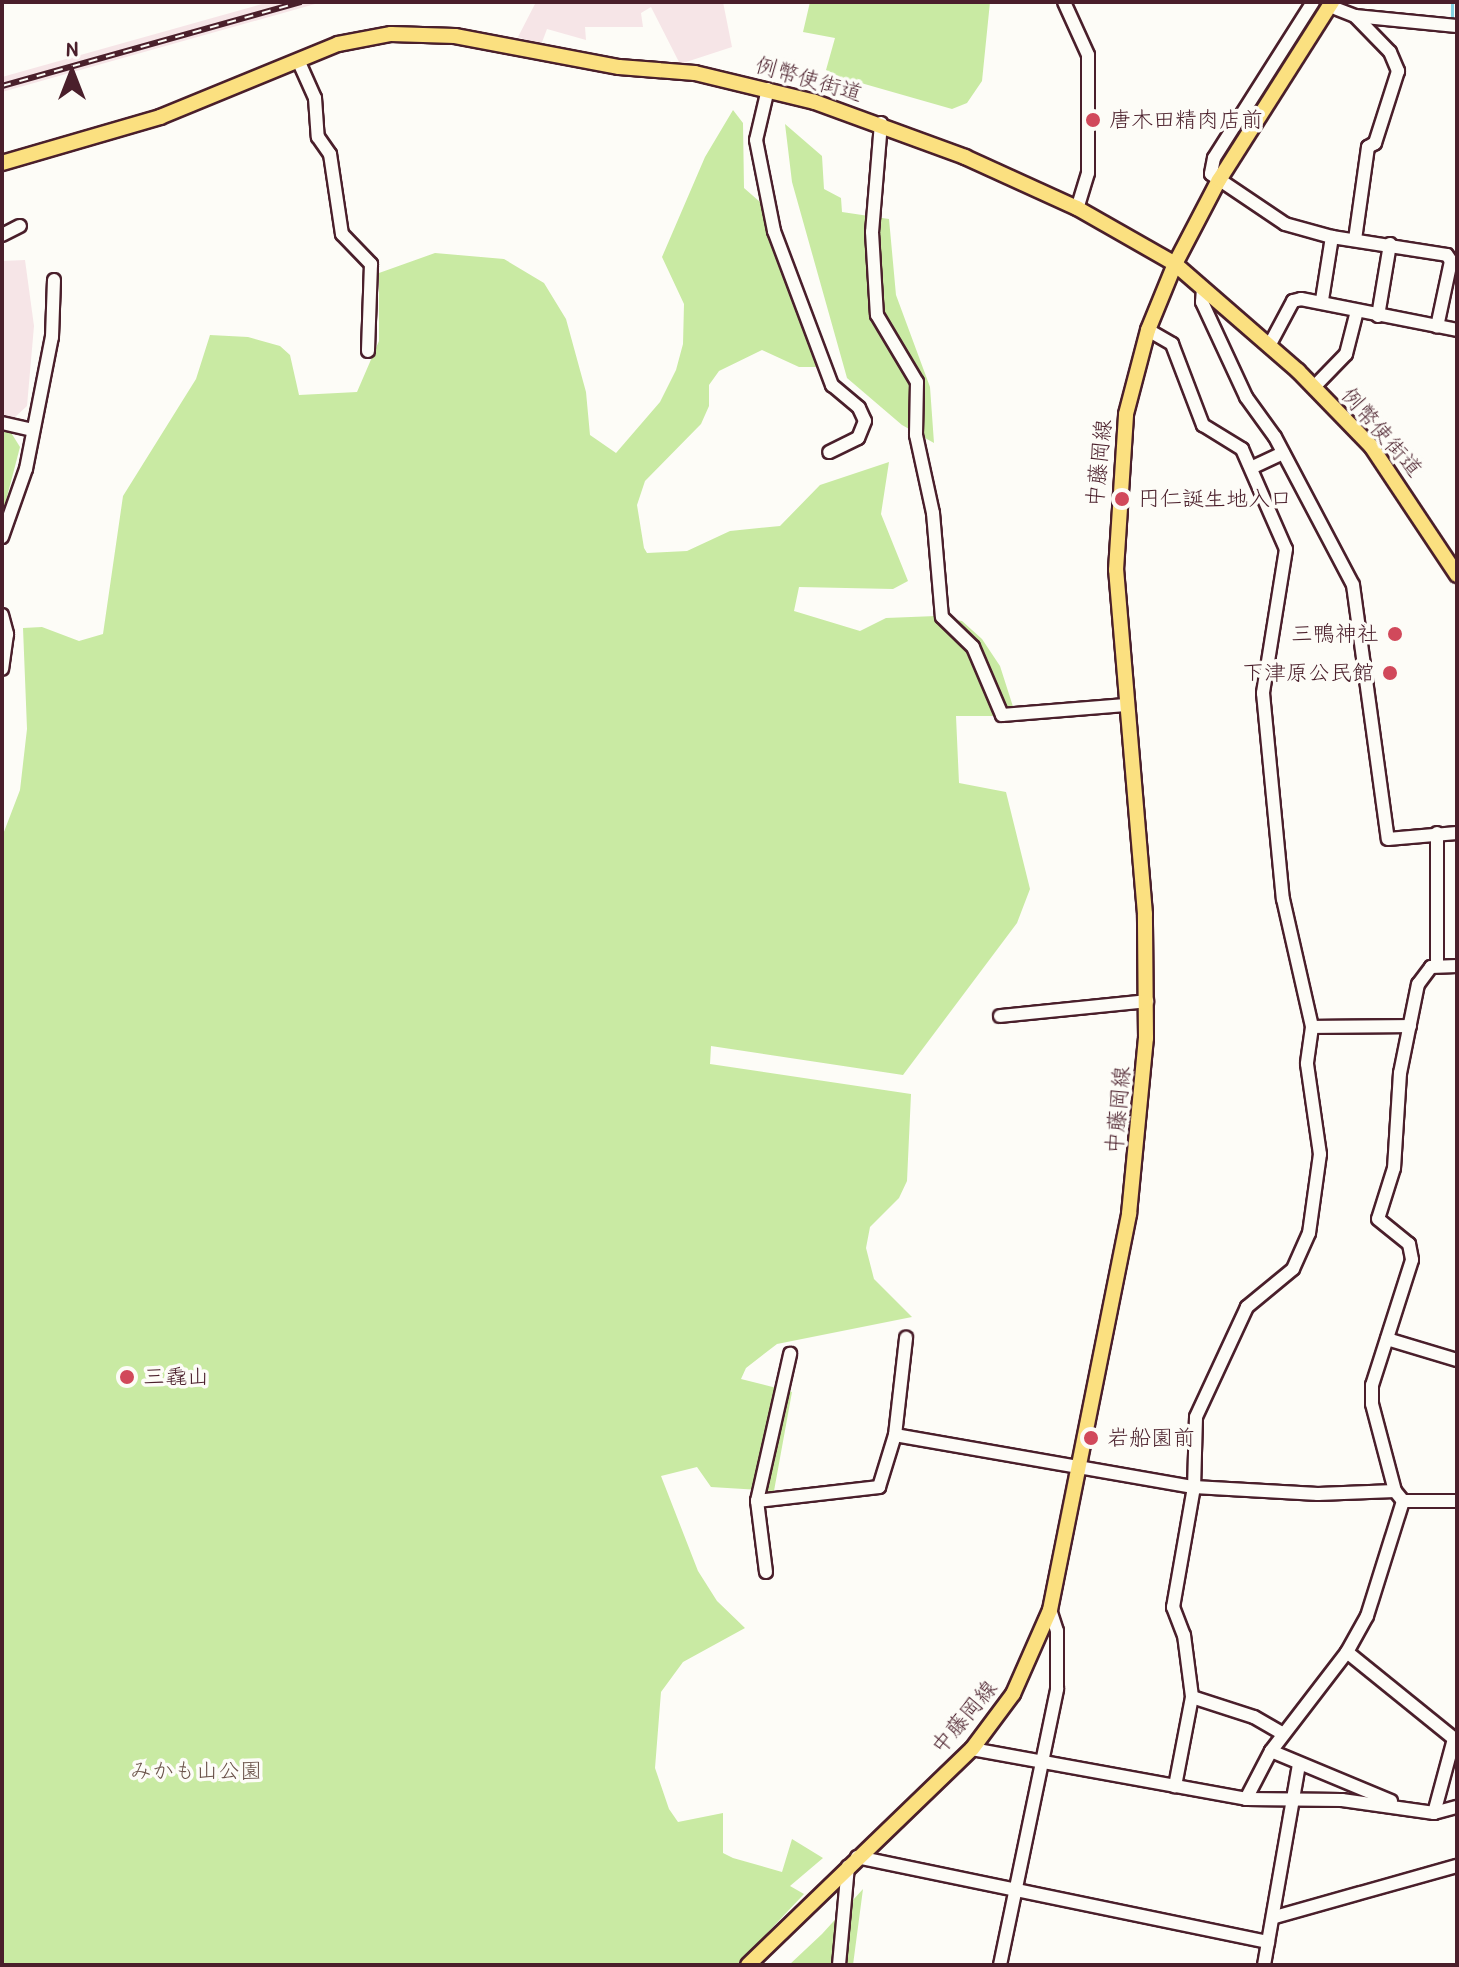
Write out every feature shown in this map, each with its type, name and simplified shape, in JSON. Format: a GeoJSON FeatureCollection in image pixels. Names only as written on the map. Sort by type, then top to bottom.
{"type":"FeatureCollection","features":[{"type":"Feature","properties":{"kind":"main road","name":"中藤岡線"},"geometry":{"type":"LineString","coordinates":[[748,1965],[972,1749],[1013,1694],[1050,1610],[1133,1187],[1147,1001],[1143,881],[1126,705],[1116,500],[1126,414],[1148,330],[1175,264],[1232,158],[1334,6]]}},
{"type":"Feature","properties":{"kind":"main road","name":"例幣使街道"},"geometry":{"type":"LineString","coordinates":[[2,163],[160,117],[298,60],[367,36],[421,33],[768,89],[881,123],[1077,208],[1175,264],[1314,387],[1393,473],[1457,575]]}},
{"type":"Feature","properties":{"kind":"street"},"geometry":{"type":"LineString","coordinates":[[1064,2],[1088,55],[1088,173],[1077,208]]}},
{"type":"Feature","properties":{"kind":"street"},"geometry":{"type":"LineString","coordinates":[[1313,2],[1214,158],[1210,170],[1219,180],[1274,219],[1332,237],[1390,244],[1450,259],[1437,327]]}},
{"type":"Feature","properties":{"kind":"street"},"geometry":{"type":"LineString","coordinates":[[1334,6],[1355,16],[1457,26]]}},
{"type":"Feature","properties":{"kind":"street"},"geometry":{"type":"LineString","coordinates":[[1355,16],[1390,52],[1398,71],[1375,143],[1368,147],[1355,239]]}},
{"type":"Feature","properties":{"kind":"street"},"geometry":{"type":"LineString","coordinates":[[298,60],[315,98],[318,137],[330,154],[342,234],[371,264],[368,351]]}},
{"type":"Feature","properties":{"kind":"street"},"geometry":{"type":"LineString","coordinates":[[768,89],[756,140],[774,231],[832,385],[859,408],[865,421],[858,438],[829,452]]}},
{"type":"Feature","properties":{"kind":"street"},"geometry":{"type":"LineString","coordinates":[[881,123],[872,232],[877,315],[917,382],[916,435],[933,513],[942,617],[973,647],[1002,715],[1126,705]]}},
{"type":"Feature","properties":{"kind":"street"},"geometry":{"type":"LineString","coordinates":[[2,235],[20,226]]}},
{"type":"Feature","properties":{"kind":"street"},"geometry":{"type":"LineString","coordinates":[[1322,300],[1332,237]]}},
{"type":"Feature","properties":{"kind":"street"},"geometry":{"type":"LineString","coordinates":[[1378,316],[1390,244]]}},
{"type":"Feature","properties":{"kind":"street"},"geometry":{"type":"LineString","coordinates":[[2,537],[15,509],[33,430],[56,312],[54,280]]}},
{"type":"Feature","properties":{"kind":"street"},"geometry":{"type":"LineString","coordinates":[[1203,288],[1202,302],[1246,397],[1283,453],[1358,602],[1388,839],[1457,833]]}},
{"type":"Feature","properties":{"kind":"street"},"geometry":{"type":"LineString","coordinates":[[1269,346],[1293,301],[1322,300],[1378,316],[1457,330]]}},
{"type":"Feature","properties":{"kind":"street"},"geometry":{"type":"LineString","coordinates":[[1314,387],[1346,354],[1357,311]]}},
{"type":"Feature","properties":{"kind":"street"},"geometry":{"type":"LineString","coordinates":[[1148,330],[1172,344],[1203,425],[1237,443],[1253,467],[1286,549],[1263,693],[1283,899],[1312,1027],[1307,1064],[1320,1154],[1309,1233],[1293,1269],[1247,1307],[1196,1417],[1194,1487],[1173,1607],[1184,1635],[1192,1697],[1175,1786]]}},
{"type":"Feature","properties":{"kind":"street"},"geometry":{"type":"LineString","coordinates":[[2,423],[33,430]]}},
{"type":"Feature","properties":{"kind":"street"},"geometry":{"type":"LineString","coordinates":[[1253,467],[1283,453]]}},
{"type":"Feature","properties":{"kind":"street"},"geometry":{"type":"LineString","coordinates":[[2,615],[7,634],[2,669]]}},
{"type":"Feature","properties":{"kind":"street"},"geometry":{"type":"LineString","coordinates":[[1437,833],[1437,966]]}},
{"type":"Feature","properties":{"kind":"street"},"geometry":{"type":"LineString","coordinates":[[1246,1799],[1271,1751],[1347,1652],[1367,1616],[1399,1496],[1372,1404],[1372,1385],[1412,1260],[1409,1244],[1378,1219],[1394,1168],[1400,1073],[1418,984],[1426,970],[1437,966],[1457,966]]}},
{"type":"Feature","properties":{"kind":"street"},"geometry":{"type":"LineString","coordinates":[[1000,1016],[1147,1001]]}},
{"type":"Feature","properties":{"kind":"street"},"geometry":{"type":"LineString","coordinates":[[1312,1027],[1410,1026]]}},
{"type":"Feature","properties":{"kind":"street"},"geometry":{"type":"LineString","coordinates":[[757,1501],[879,1487],[895,1435],[906,1338]]}},
{"type":"Feature","properties":{"kind":"street"},"geometry":{"type":"LineString","coordinates":[[1387,1339],[1457,1360]]}},
{"type":"Feature","properties":{"kind":"street"},"geometry":{"type":"LineString","coordinates":[[766,1572],[757,1501],[790,1354]]}},
{"type":"Feature","properties":{"kind":"street"},"geometry":{"type":"LineString","coordinates":[[895,1435],[1194,1487],[1457,1501]]}},
{"type":"Feature","properties":{"kind":"street"},"geometry":{"type":"LineString","coordinates":[[1000,1965],[1057,1680],[1057,1631],[1050,1610]]}},
{"type":"Feature","properties":{"kind":"street"},"geometry":{"type":"LineString","coordinates":[[1347,1652],[1455,1740],[1434,1813]]}},
{"type":"Feature","properties":{"kind":"street"},"geometry":{"type":"LineString","coordinates":[[1192,1697],[1254,1717],[1284,1734]]}},
{"type":"Feature","properties":{"kind":"street"},"geometry":{"type":"LineString","coordinates":[[972,1749],[1246,1799],[1398,1805],[1434,1813],[1457,1807]]}},
{"type":"Feature","properties":{"kind":"street"},"geometry":{"type":"LineString","coordinates":[[1271,1751],[1398,1805]]}},
{"type":"Feature","properties":{"kind":"street"},"geometry":{"type":"LineString","coordinates":[[1264,1965],[1275,1917],[1299,1764]]}},
{"type":"Feature","properties":{"kind":"street"},"geometry":{"type":"LineString","coordinates":[[839,1965],[852,1862],[1015,1890],[1268,1942]]}},
{"type":"Feature","properties":{"kind":"street"},"geometry":{"type":"LineString","coordinates":[[1275,1917],[1457,1866]]}},
{"type":"Feature","properties":{"kind":"shaded area"},"geometry":{"type":"Polygon","coordinates":[[[269,2],[322,2],[2,92],[2,77],[269,2]]]}},
{"type":"Feature","properties":{"kind":"shaded area"},"geometry":{"type":"Polygon","coordinates":[[[536,2],[723,2],[732,47],[680,64],[651,7],[641,13],[643,27],[585,27],[586,40],[547,29],[541,45],[518,37],[536,2]]]}},
{"type":"Feature","properties":{"kind":"shaded area"},"geometry":{"type":"Polygon","coordinates":[[[25,260],[34,326],[27,406],[14,418],[2,416],[2,261],[25,260]]]}},
{"type":"Feature","properties":{"kind":"green space"},"geometry":{"type":"Polygon","coordinates":[[[810,2],[990,2],[982,81],[967,103],[952,109],[840,77],[826,70],[835,38],[803,32],[810,2]]]}},
{"type":"Feature","properties":{"kind":"green space","name":"みかも山公園"},"geometry":{"type":"Polygon","coordinates":[[[733,110],[743,123],[744,188],[769,210],[818,363],[816,367],[799,367],[762,350],[719,371],[709,385],[709,406],[701,424],[645,481],[637,505],[644,548],[647,553],[687,551],[730,531],[780,526],[820,485],[889,462],[881,514],[908,581],[893,589],[799,587],[794,611],[860,631],[886,618],[936,616],[962,621],[982,639],[1000,666],[1016,716],[956,716],[959,783],[1006,792],[1030,889],[1017,923],[903,1075],[711,1046],[710,1064],[911,1094],[907,1181],[899,1198],[870,1227],[866,1248],[874,1279],[912,1317],[777,1344],[746,1368],[741,1379],[792,1392],[774,1491],[711,1487],[697,1467],[661,1476],[698,1571],[717,1601],[745,1628],[683,1662],[661,1692],[655,1768],[669,1809],[678,1822],[723,1813],[723,1853],[733,1858],[782,1872],[792,1839],[823,1858],[790,1886],[804,1894],[737,1965],[2,1965],[2,837],[20,790],[27,729],[23,628],[42,627],[79,641],[103,634],[123,496],[196,379],[210,335],[248,337],[280,346],[290,355],[299,395],[357,392],[379,341],[379,273],[435,253],[504,259],[544,283],[566,319],[586,392],[590,435],[616,453],[660,402],[676,370],[683,344],[684,304],[662,257],[705,157],[733,110]]]}},
{"type":"Feature","properties":{"kind":"green space"},"geometry":{"type":"Polygon","coordinates":[[[785,124],[822,156],[824,189],[841,198],[842,212],[889,219],[896,295],[930,387],[934,443],[902,425],[847,378],[792,182],[785,124]]]}},
{"type":"Feature","properties":{"kind":"green space"},"geometry":{"type":"Polygon","coordinates":[[[2,429],[10,431],[20,447],[2,516],[2,429]]]}},
{"type":"Feature","properties":{"kind":"green space"},"geometry":{"type":"Polygon","coordinates":[[[863,1889],[853,1965],[789,1965],[822,1934],[863,1889]]]}},
{"type":"Feature","properties":{"kind":"waterway"},"geometry":{"type":"LineString","coordinates":[[1452,2],[1452,23]]}},
{"type":"Feature","properties":{"kind":"railway"},"geometry":{"type":"LineString","coordinates":[[2,86],[301,2]]}},
{"type":"Feature","properties":{"kind":"place","name":"唐木田精肉店前"},"geometry":{"type":"Point","coordinates":[1093,120]}},
{"type":"Feature","properties":{"kind":"place","name":"円仁誕生地入口"},"geometry":{"type":"Point","coordinates":[1122,499]}},
{"type":"Feature","properties":{"kind":"place","name":"三鴨神社"},"geometry":{"type":"Point","coordinates":[1395,634]}},
{"type":"Feature","properties":{"kind":"place","name":"下津原公民館"},"geometry":{"type":"Point","coordinates":[1390,673]}},
{"type":"Feature","properties":{"kind":"place","name":"三毳山"},"geometry":{"type":"Point","coordinates":[127,1377]}},
{"type":"Feature","properties":{"kind":"place","name":"岩船園前"},"geometry":{"type":"Point","coordinates":[1091,1438]}}]}
